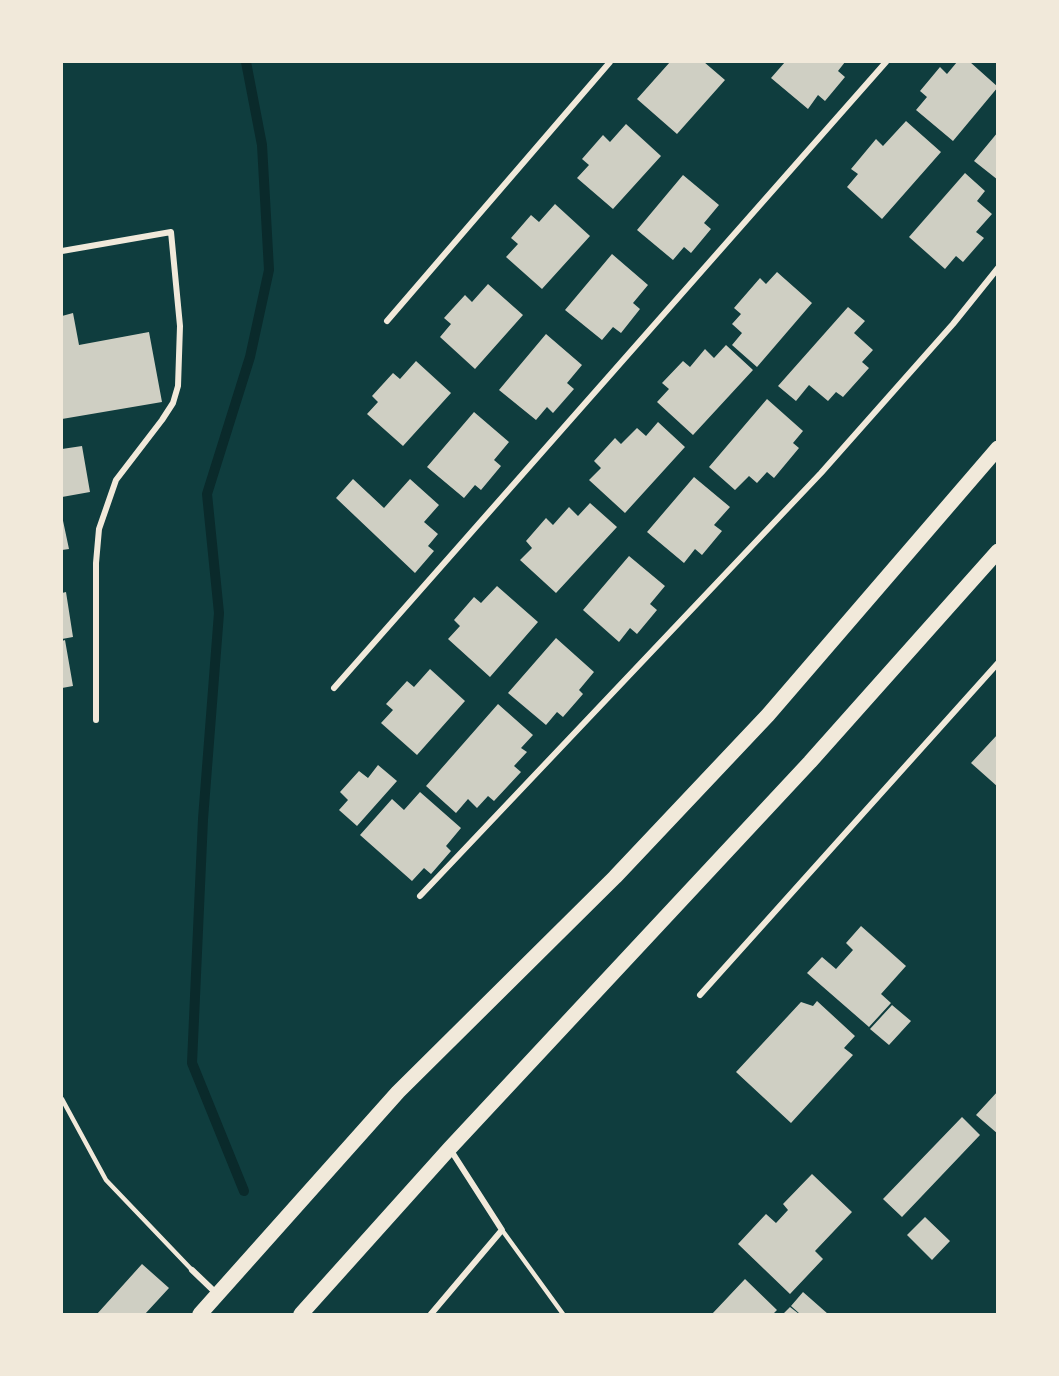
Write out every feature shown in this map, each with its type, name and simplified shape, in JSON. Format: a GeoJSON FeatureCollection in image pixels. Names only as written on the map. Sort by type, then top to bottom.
{"type":"FeatureCollection","features":[{"type":"Feature","properties":{"kind":"main road"},"geometry":{"type":"LineString","coordinates":[[200,1314],[398,1092],[615,877],[768,715],[998,448]]}},
{"type":"Feature","properties":{"kind":"main road"},"geometry":{"type":"LineString","coordinates":[[301,1314],[450,1148],[810,762],[998,551]]}},
{"type":"Feature","properties":{"kind":"street"},"geometry":{"type":"LineString","coordinates":[[387,321],[610,62]]}},
{"type":"Feature","properties":{"kind":"street"},"geometry":{"type":"LineString","coordinates":[[334,688],[886,62]]}},
{"type":"Feature","properties":{"kind":"street"},"geometry":{"type":"LineString","coordinates":[[62,251],[171,232],[180,326],[178,386],[174,403],[116,480],[99,529],[96,563],[96,720]]}},
{"type":"Feature","properties":{"kind":"street"},"geometry":{"type":"LineString","coordinates":[[420,896],[820,473],[952,324],[998,268]]}},
{"type":"Feature","properties":{"kind":"street"},"geometry":{"type":"LineString","coordinates":[[700,995],[998,663]]}},
{"type":"Feature","properties":{"kind":"street"},"geometry":{"type":"LineString","coordinates":[[431,1314],[502,1230],[450,1148]]}},
{"type":"Feature","properties":{"kind":"street"},"geometry":{"type":"LineString","coordinates":[[192,1270],[218,1295]]}},
{"type":"Feature","properties":{"kind":"lane"},"geometry":{"type":"LineString","coordinates":[[62,1099],[106,1180],[192,1270]]}},
{"type":"Feature","properties":{"kind":"lane"},"geometry":{"type":"LineString","coordinates":[[502,1230],[563,1314]]}},
{"type":"Feature","properties":{"kind":"building"},"geometry":{"type":"Polygon","coordinates":[[[670,62],[704,62],[725,80],[677,134],[637,99],[670,62]]]}},
{"type":"Feature","properties":{"kind":"building"},"geometry":{"type":"Polygon","coordinates":[[[785,62],[845,62],[838,71],[845,77],[825,101],[818,95],[808,109],[771,78],[785,62]]]}},
{"type":"Feature","properties":{"kind":"building"},"geometry":{"type":"Polygon","coordinates":[[[957,62],[970,62],[998,87],[953,141],[916,110],[927,97],[920,91],[940,67],[947,74],[957,62]]]}},
{"type":"Feature","properties":{"kind":"building"},"geometry":{"type":"Polygon","coordinates":[[[906,121],[941,152],[882,219],[847,187],[858,174],[851,169],[876,139],[883,146],[906,121]]]}},
{"type":"Feature","properties":{"kind":"building"},"geometry":{"type":"Polygon","coordinates":[[[626,124],[661,156],[613,209],[577,178],[589,165],[582,159],[603,135],[610,142],[626,124]]]}},
{"type":"Feature","properties":{"kind":"building"},"geometry":{"type":"Polygon","coordinates":[[[998,132],[998,180],[974,161],[998,132]]]}},
{"type":"Feature","properties":{"kind":"building"},"geometry":{"type":"Polygon","coordinates":[[[965,173],[985,191],[977,201],[992,214],[976,232],[984,238],[963,262],[956,256],[945,269],[909,237],[965,173]]]}},
{"type":"Feature","properties":{"kind":"building"},"geometry":{"type":"Polygon","coordinates":[[[683,175],[719,205],[704,223],[711,229],[691,253],[684,247],[673,260],[637,230],[683,175]]]}},
{"type":"Feature","properties":{"kind":"building"},"geometry":{"type":"Polygon","coordinates":[[[555,204],[590,236],[542,289],[506,257],[518,244],[511,238],[531,215],[539,222],[555,204]]]}},
{"type":"Feature","properties":{"kind":"building"},"geometry":{"type":"Polygon","coordinates":[[[612,254],[648,285],[633,303],[640,309],[621,333],[613,327],[602,340],[565,310],[612,254]]]}},
{"type":"Feature","properties":{"kind":"building"},"geometry":{"type":"Polygon","coordinates":[[[777,272],[812,303],[757,367],[732,345],[742,333],[732,324],[741,314],[734,308],[760,278],[766,284],[777,272]]]}},
{"type":"Feature","properties":{"kind":"building"},"geometry":{"type":"Polygon","coordinates":[[[488,284],[523,315],[475,369],[440,337],[451,324],[444,318],[465,295],[472,302],[488,284]]]}},
{"type":"Feature","properties":{"kind":"building"},"geometry":{"type":"Polygon","coordinates":[[[848,307],[865,321],[854,333],[873,350],[862,362],[869,368],[843,397],[836,392],[828,401],[809,385],[796,401],[778,386],[848,307]]]}},
{"type":"Feature","properties":{"kind":"building"},"geometry":{"type":"Polygon","coordinates":[[[73,313],[79,345],[149,332],[162,402],[62,419],[62,316],[73,313]]]}},
{"type":"Feature","properties":{"kind":"building"},"geometry":{"type":"Polygon","coordinates":[[[546,334],[582,365],[567,383],[574,389],[553,413],[547,407],[536,420],[499,390],[546,334]]]}},
{"type":"Feature","properties":{"kind":"building"},"geometry":{"type":"Polygon","coordinates":[[[726,345],[753,370],[693,435],[657,402],[669,389],[662,383],[683,361],[690,367],[705,349],[714,358],[726,345]]]}},
{"type":"Feature","properties":{"kind":"building"},"geometry":{"type":"Polygon","coordinates":[[[416,361],[451,393],[403,446],[367,414],[378,402],[372,396],[393,373],[400,379],[416,361]]]}},
{"type":"Feature","properties":{"kind":"building"},"geometry":{"type":"Polygon","coordinates":[[[767,399],[803,431],[793,443],[799,448],[774,478],[767,472],[757,483],[749,476],[735,490],[709,467],[767,399]]]}},
{"type":"Feature","properties":{"kind":"building"},"geometry":{"type":"Polygon","coordinates":[[[474,412],[509,442],[494,460],[501,466],[481,490],[475,485],[464,498],[427,467],[474,412]]]}},
{"type":"Feature","properties":{"kind":"building"},"geometry":{"type":"Polygon","coordinates":[[[658,422],[685,447],[625,513],[589,480],[601,468],[594,461],[615,438],[621,444],[637,428],[646,436],[658,422]]]}},
{"type":"Feature","properties":{"kind":"building"},"geometry":{"type":"Polygon","coordinates":[[[82,446],[90,492],[62,497],[62,449],[82,446]]]}},
{"type":"Feature","properties":{"kind":"building"},"geometry":{"type":"Polygon","coordinates":[[[694,477],[730,507],[714,525],[722,531],[702,555],[695,549],[684,563],[647,532],[694,477]]]}},
{"type":"Feature","properties":{"kind":"building"},"geometry":{"type":"Polygon","coordinates":[[[353,479],[384,508],[410,479],[439,505],[424,522],[438,534],[428,546],[434,551],[415,573],[336,498],[353,479]]]}},
{"type":"Feature","properties":{"kind":"building"},"geometry":{"type":"Polygon","coordinates":[[[590,503],[617,527],[556,593],[520,560],[532,548],[526,541],[546,518],[553,525],[569,507],[578,516],[590,503]]]}},
{"type":"Feature","properties":{"kind":"building"},"geometry":{"type":"Polygon","coordinates":[[[62,516],[69,549],[62,550],[62,516]]]}},
{"type":"Feature","properties":{"kind":"building"},"geometry":{"type":"Polygon","coordinates":[[[629,556],[665,586],[650,604],[657,610],[637,634],[630,628],[619,642],[583,610],[629,556]]]}},
{"type":"Feature","properties":{"kind":"building"},"geometry":{"type":"Polygon","coordinates":[[[497,586],[538,622],[490,677],[448,639],[460,626],[454,620],[474,597],[481,603],[497,586]]]}},
{"type":"Feature","properties":{"kind":"building"},"geometry":{"type":"Polygon","coordinates":[[[66,592],[73,637],[62,639],[62,593],[66,592]]]}},
{"type":"Feature","properties":{"kind":"building"},"geometry":{"type":"Polygon","coordinates":[[[556,638],[594,672],[579,690],[583,694],[563,717],[557,712],[546,725],[508,693],[556,638]]]}},
{"type":"Feature","properties":{"kind":"building"},"geometry":{"type":"Polygon","coordinates":[[[65,640],[73,686],[62,688],[62,641],[65,640]]]}},
{"type":"Feature","properties":{"kind":"building"},"geometry":{"type":"Polygon","coordinates":[[[430,669],[465,701],[417,755],[381,723],[393,710],[386,704],[407,681],[414,687],[430,669]]]}},
{"type":"Feature","properties":{"kind":"building"},"geometry":{"type":"Polygon","coordinates":[[[498,704],[533,735],[521,748],[527,752],[514,766],[521,772],[494,801],[488,796],[477,808],[468,799],[456,813],[426,786],[498,704]]]}},
{"type":"Feature","properties":{"kind":"building"},"geometry":{"type":"Polygon","coordinates":[[[998,734],[998,787],[971,763],[998,734]]]}},
{"type":"Feature","properties":{"kind":"building"},"geometry":{"type":"Polygon","coordinates":[[[378,765],[397,781],[357,826],[339,810],[348,800],[340,792],[359,771],[368,778],[378,765]]]}},
{"type":"Feature","properties":{"kind":"building"},"geometry":{"type":"Polygon","coordinates":[[[420,792],[461,828],[446,846],[451,851],[431,874],[424,868],[412,881],[360,835],[392,799],[404,810],[420,792]]]}},
{"type":"Feature","properties":{"kind":"building"},"geometry":{"type":"Polygon","coordinates":[[[861,926],[906,966],[881,994],[891,1003],[869,1027],[807,973],[822,957],[836,969],[853,950],[846,943],[861,926]]]}},
{"type":"Feature","properties":{"kind":"building"},"geometry":{"type":"Polygon","coordinates":[[[817,1001],[855,1036],[844,1048],[853,1055],[791,1123],[736,1072],[801,1002],[813,1006],[817,1001]]]}},
{"type":"Feature","properties":{"kind":"building"},"geometry":{"type":"Polygon","coordinates":[[[892,1005],[911,1021],[889,1045],[870,1029],[892,1005]]]}},
{"type":"Feature","properties":{"kind":"building"},"geometry":{"type":"Polygon","coordinates":[[[998,1091],[998,1134],[976,1115],[998,1091]]]}},
{"type":"Feature","properties":{"kind":"building"},"geometry":{"type":"Polygon","coordinates":[[[962,1117],[980,1135],[902,1217],[883,1199],[962,1117]]]}},
{"type":"Feature","properties":{"kind":"building"},"geometry":{"type":"Polygon","coordinates":[[[812,1174],[852,1212],[815,1251],[823,1259],[790,1294],[738,1244],[766,1214],[776,1223],[788,1210],[783,1204],[812,1174]]]}},
{"type":"Feature","properties":{"kind":"building"},"geometry":{"type":"Polygon","coordinates":[[[925,1217],[950,1241],[932,1260],[907,1235],[925,1217]]]}},
{"type":"Feature","properties":{"kind":"building"},"geometry":{"type":"Polygon","coordinates":[[[142,1264],[169,1288],[145,1314],[97,1314],[142,1264]]]}},
{"type":"Feature","properties":{"kind":"building"},"geometry":{"type":"Polygon","coordinates":[[[745,1279],[777,1310],[773,1314],[712,1314],[745,1279]]]}},
{"type":"Feature","properties":{"kind":"building"},"geometry":{"type":"Polygon","coordinates":[[[803,1292],[828,1314],[800,1314],[791,1306],[803,1292]]]}},
{"type":"Feature","properties":{"kind":"building"},"geometry":{"type":"Polygon","coordinates":[[[790,1307],[799,1314],[783,1314],[790,1307]]]}},
{"type":"Feature","properties":{"kind":"waterway"},"geometry":{"type":"LineString","coordinates":[[244,1191],[192,1063],[203,819],[219,613],[207,494],[250,357],[269,270],[262,145],[246,62]]}}]}
